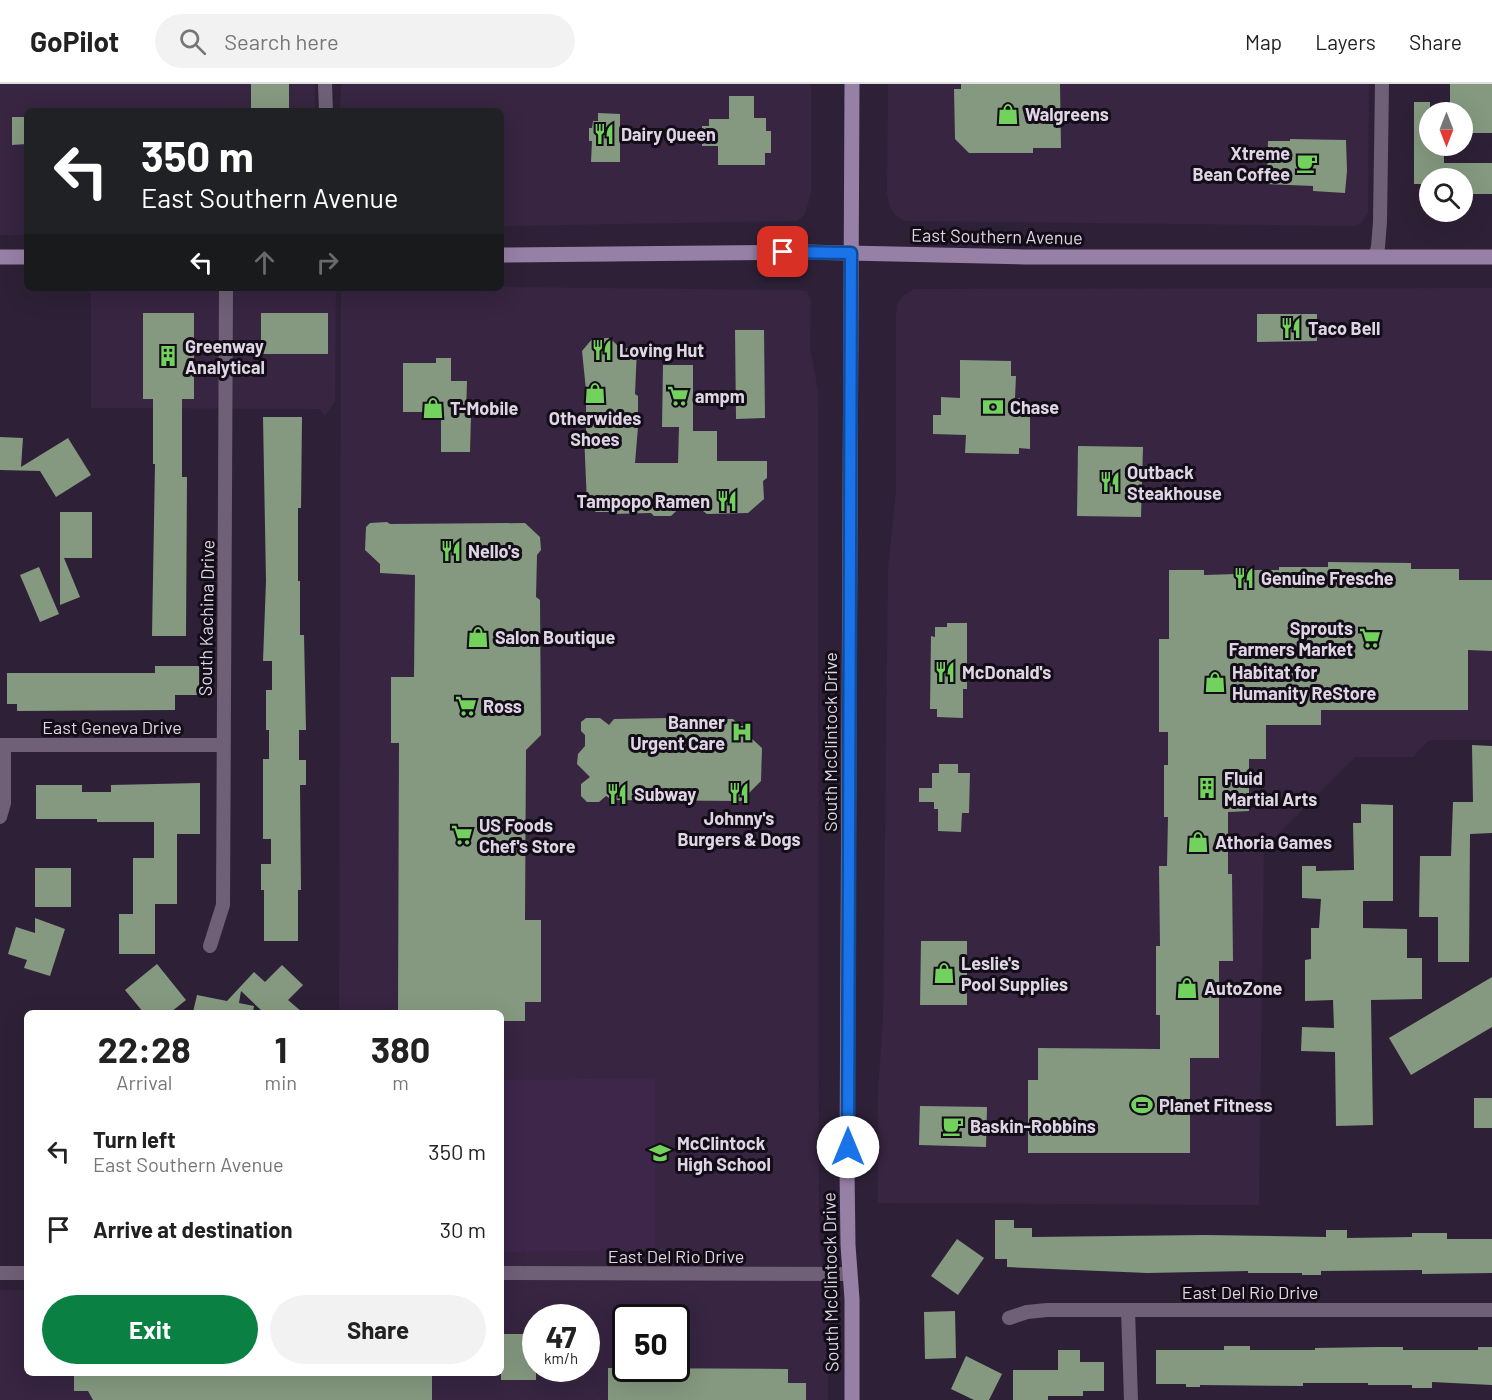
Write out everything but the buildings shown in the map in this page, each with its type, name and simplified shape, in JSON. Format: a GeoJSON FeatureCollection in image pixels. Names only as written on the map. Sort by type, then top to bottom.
{"type":"FeatureCollection","features":[{"type":"Feature","properties":{"kind":"main road","name":"South McClintock Drive"},"geometry":{"type":"LineString","coordinates":[[852,84],[847,1170],[852,1299],[852,1400]]}},
{"type":"Feature","properties":{"kind":"main road","name":"East Southern Avenue"},"geometry":{"type":"LineString","coordinates":[[504,255],[803,252],[1024,257],[1492,257]]}},
{"type":"Feature","properties":{"kind":"main road"},"geometry":{"type":"LineString","coordinates":[[0,257],[24,257]]}},
{"type":"Feature","properties":{"kind":"street"},"geometry":{"type":"LineString","coordinates":[[326,84],[326,108]]}},
{"type":"Feature","properties":{"kind":"street"},"geometry":{"type":"LineString","coordinates":[[1375,257],[1380,222],[1382,84]]}},
{"type":"Feature","properties":{"kind":"street","name":"South Kachina Drive"},"geometry":{"type":"LineString","coordinates":[[210,946],[223,905],[226,291]]}},
{"type":"Feature","properties":{"kind":"street"},"geometry":{"type":"LineString","coordinates":[[0,817],[4,803],[2,745]]}},
{"type":"Feature","properties":{"kind":"street","name":"East Geneva Drive"},"geometry":{"type":"LineString","coordinates":[[2,745],[223,745]]}},
{"type":"Feature","properties":{"kind":"street","name":"East Del Rio Drive"},"geometry":{"type":"LineString","coordinates":[[504,1273],[850,1274]]}},
{"type":"Feature","properties":{"kind":"street"},"geometry":{"type":"LineString","coordinates":[[0,1274],[24,1274]]}},
{"type":"Feature","properties":{"kind":"street"},"geometry":{"type":"LineString","coordinates":[[1128,1310],[1131,1400]]}},
{"type":"Feature","properties":{"kind":"street","name":"East Del Rio Drive"},"geometry":{"type":"LineString","coordinates":[[1009,1318],[1037,1311],[1492,1310]]}},
{"type":"Feature","properties":{"kind":"shaded area"},"geometry":{"type":"Polygon","coordinates":[[[0,84],[315,84],[315,108],[24,108],[24,235],[0,235],[0,84]]]}},
{"type":"Feature","properties":{"kind":"shaded area"},"geometry":{"type":"Polygon","coordinates":[[[341,84],[811,84],[811,193],[804,215],[797,221],[504,226],[504,108],[340,108],[341,84]]]}},
{"type":"Feature","properties":{"kind":"shaded area"},"geometry":{"type":"Polygon","coordinates":[[[888,84],[1369,84],[1368,212],[1362,223],[1354,226],[906,221],[896,216],[890,207],[887,193],[888,84]]]}},
{"type":"Feature","properties":{"kind":"shaded area"},"geometry":{"type":"Polygon","coordinates":[[[504,287],[807,291],[811,300],[810,347],[818,391],[819,1240],[828,1304],[828,1400],[0,1400],[0,1290],[24,1290],[24,1376],[504,1376],[504,1010],[339,1010],[341,291],[504,291],[504,287]]]}},
{"type":"Feature","properties":{"kind":"shaded area"},"geometry":{"type":"Polygon","coordinates":[[[1492,288],[1492,740],[1429,740],[1413,757],[1355,757],[1264,848],[1259,1205],[878,1203],[878,1092],[883,1017],[888,569],[896,490],[896,314],[897,304],[902,296],[914,289],[1492,288]]]}},
{"type":"Feature","properties":{"kind":"shaded area"},"geometry":{"type":"Polygon","coordinates":[[[91,291],[336,291],[335,401],[325,416],[319,409],[91,408],[91,291]]]}},
{"type":"Feature","properties":{"kind":"shaded area"},"geometry":{"type":"Polygon","coordinates":[[[655,1078],[655,1250],[504,1252],[504,1080],[655,1078]]]}},
{"type":"Feature","properties":{"kind":"place","name":"Walgreens"},"geometry":{"type":"Point","coordinates":[1008,114]}},
{"type":"Feature","properties":{"kind":"place","name":"Dairy Queen"},"geometry":{"type":"Point","coordinates":[604,134]}},
{"type":"Feature","properties":{"kind":"place","name":"Xtreme Bean Coffee"},"geometry":{"type":"Point","coordinates":[1307,163]}},
{"type":"Feature","properties":{"kind":"place","name":"Taco Bell"},"geometry":{"type":"Point","coordinates":[1291,328]}},
{"type":"Feature","properties":{"kind":"place","name":"Loving Hut"},"geometry":{"type":"Point","coordinates":[602,350]}},
{"type":"Feature","properties":{"kind":"place","name":"Greenway Analytical"},"geometry":{"type":"Point","coordinates":[168,356]}},
{"type":"Feature","properties":{"kind":"place","name":"Otherwides Shoes"},"geometry":{"type":"Point","coordinates":[595,393]}},
{"type":"Feature","properties":{"kind":"place","name":"ampm"},"geometry":{"type":"Point","coordinates":[678,396]}},
{"type":"Feature","properties":{"kind":"place","name":"Chase"},"geometry":{"type":"Point","coordinates":[993,407]}},
{"type":"Feature","properties":{"kind":"place","name":"T-Mobile"},"geometry":{"type":"Point","coordinates":[433,408]}},
{"type":"Feature","properties":{"kind":"place","name":"Outback Steakhouse"},"geometry":{"type":"Point","coordinates":[1110,482]}},
{"type":"Feature","properties":{"kind":"place","name":"Tampopo Ramen"},"geometry":{"type":"Point","coordinates":[727,501]}},
{"type":"Feature","properties":{"kind":"place","name":"Nello's"},"geometry":{"type":"Point","coordinates":[451,551]}},
{"type":"Feature","properties":{"kind":"place","name":"Genuine Fresche"},"geometry":{"type":"Point","coordinates":[1244,578]}},
{"type":"Feature","properties":{"kind":"place","name":"Salon Boutique"},"geometry":{"type":"Point","coordinates":[478,637]}},
{"type":"Feature","properties":{"kind":"place","name":"Sprouts Farmers Market"},"geometry":{"type":"Point","coordinates":[1370,638]}},
{"type":"Feature","properties":{"kind":"place","name":"McDonald's"},"geometry":{"type":"Point","coordinates":[945,672]}},
{"type":"Feature","properties":{"kind":"place","name":"Habitat for Humanity ReStore"},"geometry":{"type":"Point","coordinates":[1215,682]}},
{"type":"Feature","properties":{"kind":"place","name":"Ross"},"geometry":{"type":"Point","coordinates":[466,706]}},
{"type":"Feature","properties":{"kind":"place","name":"Banner Urgent Care"},"geometry":{"type":"Point","coordinates":[742,732]}},
{"type":"Feature","properties":{"kind":"place","name":"Fluid Martial Arts"},"geometry":{"type":"Point","coordinates":[1207,788]}},
{"type":"Feature","properties":{"kind":"place","name":"Johnny's Burgers & Dogs"},"geometry":{"type":"Point","coordinates":[739,793]}},
{"type":"Feature","properties":{"kind":"place","name":"Subway"},"geometry":{"type":"Point","coordinates":[617,794]}},
{"type":"Feature","properties":{"kind":"place","name":"US Foods Chef's Store"},"geometry":{"type":"Point","coordinates":[462,835]}},
{"type":"Feature","properties":{"kind":"place","name":"Athoria Games"},"geometry":{"type":"Point","coordinates":[1198,842]}},
{"type":"Feature","properties":{"kind":"place","name":"Leslie's Pool Supplies"},"geometry":{"type":"Point","coordinates":[944,973]}},
{"type":"Feature","properties":{"kind":"place","name":"AutoZone"},"geometry":{"type":"Point","coordinates":[1187,988]}},
{"type":"Feature","properties":{"kind":"place","name":"Planet Fitness"},"geometry":{"type":"Point","coordinates":[1142,1105]}},
{"type":"Feature","properties":{"kind":"place","name":"Baskin-Robbins"},"geometry":{"type":"Point","coordinates":[953,1126]}},
{"type":"Feature","properties":{"kind":"place","name":"McClintock High School"},"geometry":{"type":"Point","coordinates":[660,1153]}},
{"type":"Feature","properties":{"kind":"route"},"geometry":{"type":"LineString","coordinates":[[783,252],[851,253],[848,1147]]}}]}
